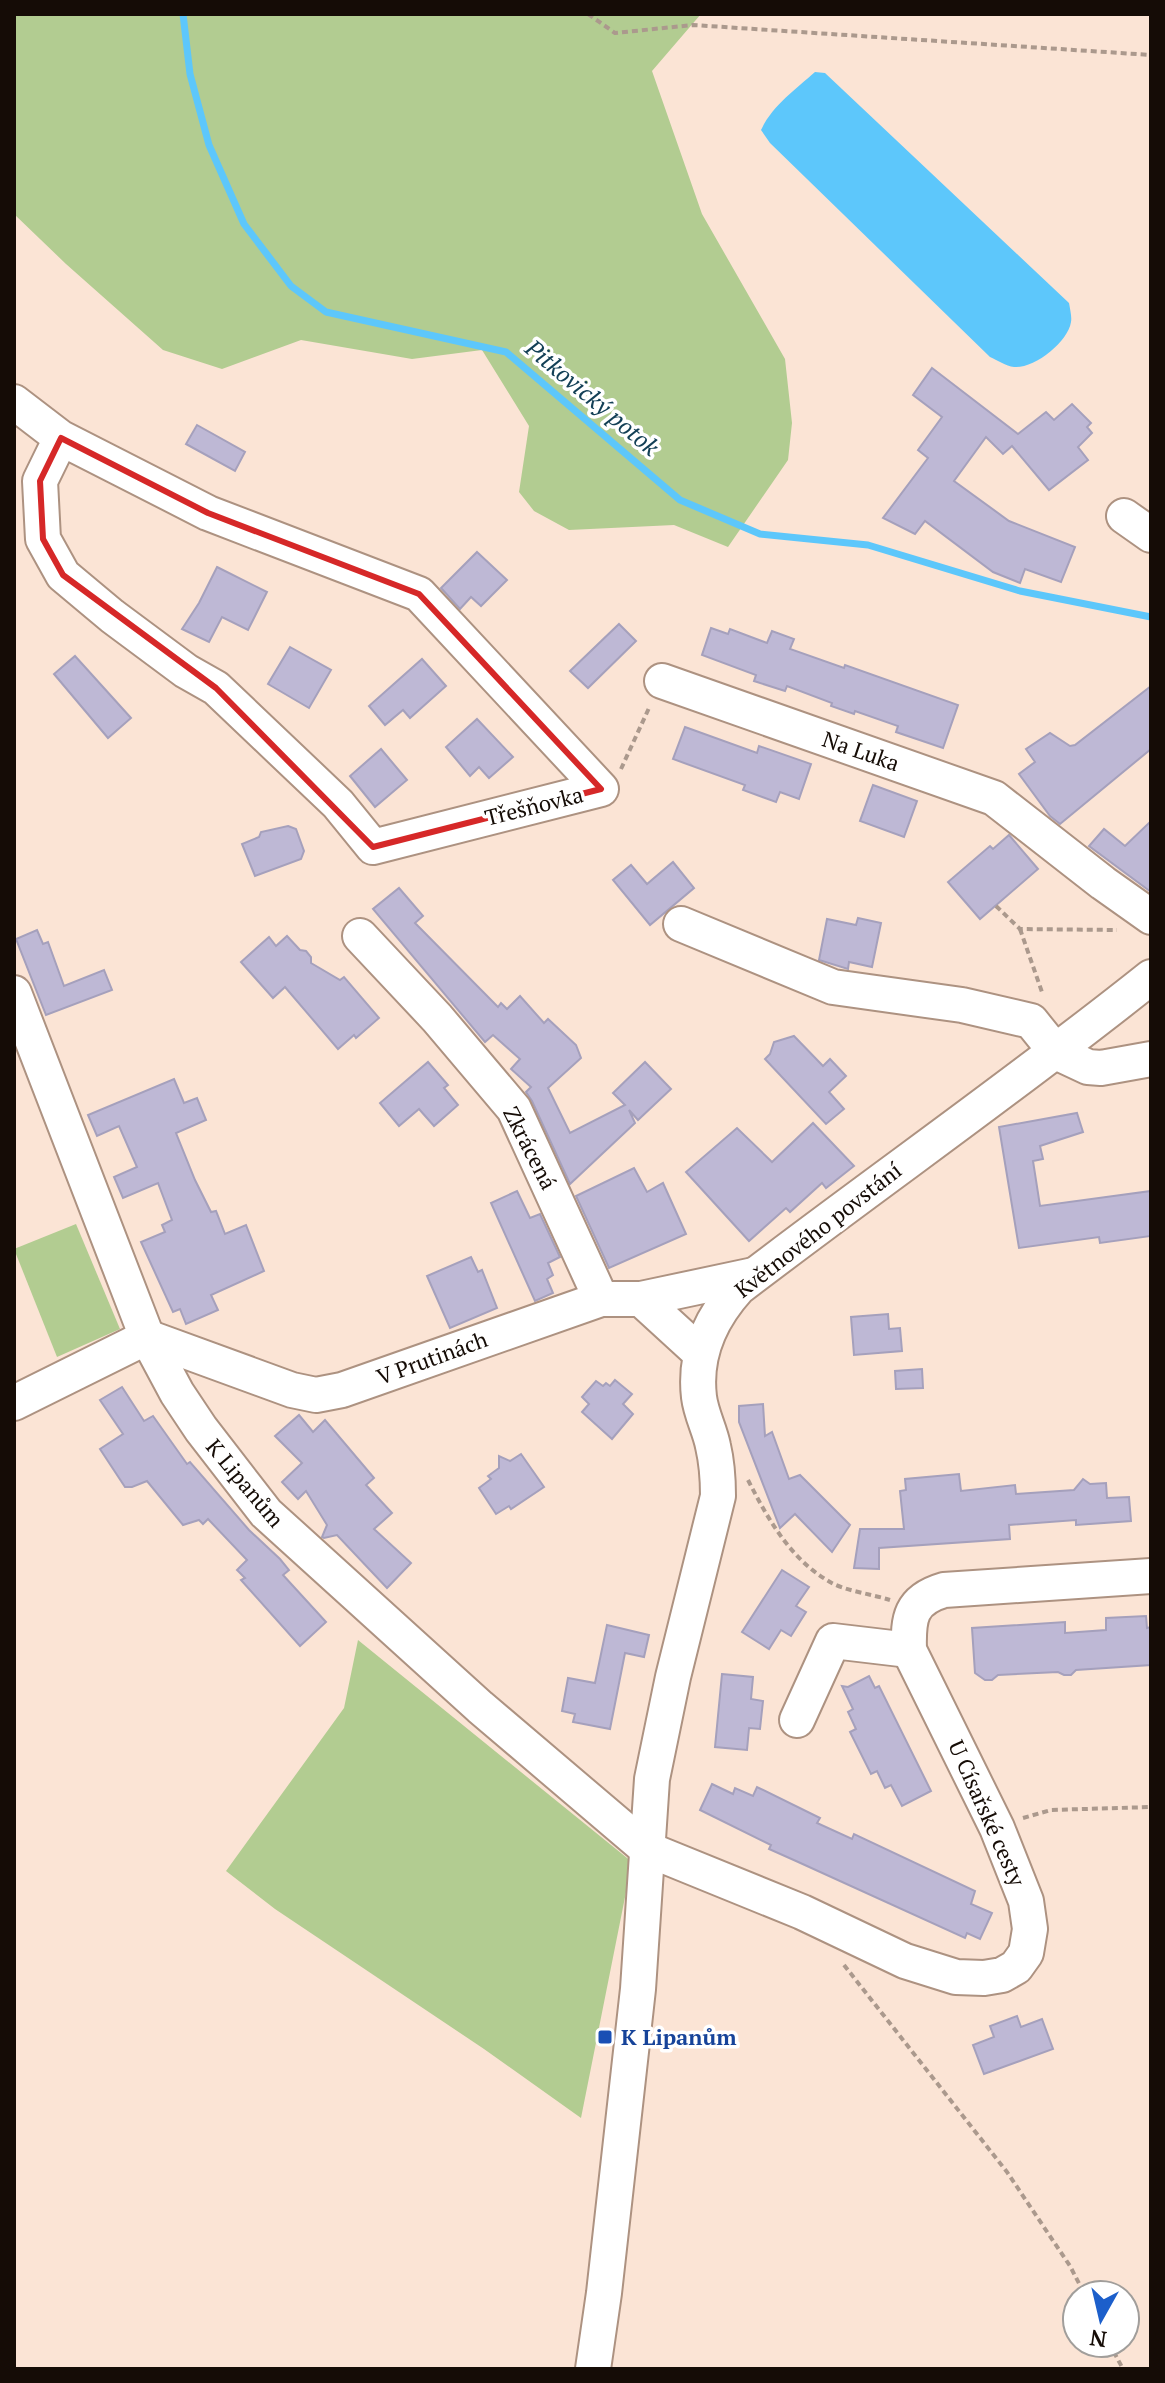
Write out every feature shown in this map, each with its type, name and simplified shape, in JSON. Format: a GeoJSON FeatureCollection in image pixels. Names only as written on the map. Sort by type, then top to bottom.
{"type":"FeatureCollection","features":[{"type":"Feature","properties":{"kind":"street","name":"Třešňovka"},"geometry":{"type":"LineString","coordinates":[[14,402],[61,438],[208,513],[419,594],[601,789],[373,847],[338,804],[216,688],[186,671],[63,575],[43,539],[40,481],[61,438]]}},
{"type":"Feature","properties":{"kind":"street","name":"Na Luka"},"geometry":{"type":"LineString","coordinates":[[662,681],[994,798],[1103,883],[1136,924]]}},
{"type":"Feature","properties":{"kind":"street"},"geometry":{"type":"LineString","coordinates":[[681,924],[833,987],[962,1005],[1031,1021],[1056,1052],[1088,1067],[1101,1068],[1151,1059]]}},
{"type":"Feature","properties":{"kind":"street","name":"Zkrácená"},"geometry":{"type":"LineString","coordinates":[[360,936],[514,1109],[601,1299]]}},
{"type":"Feature","properties":{"kind":"street","name":"Květnového povstání"},"geometry":{"type":"LineString","coordinates":[[593,2369],[638,1989],[652,1779],[673,1677],[718,1496],[718,1470],[699,1399],[700,1353],[714,1319],[738,1288],[1056,1052],[1151,977]]}},
{"type":"Feature","properties":{"kind":"street","name":"K Lipanům"},"geometry":{"type":"LineString","coordinates":[[14,993],[147,1337],[177,1393],[201,1429],[266,1513],[480,1707],[647,1849]]}},
{"type":"Feature","properties":{"kind":"street","name":"V Prutinách"},"geometry":{"type":"LineString","coordinates":[[147,1337],[292,1390],[316,1395],[342,1390],[601,1299],[641,1299],[755,1275]]}},
{"type":"Feature","properties":{"kind":"street"},"geometry":{"type":"LineString","coordinates":[[641,1299],[700,1353]]}},
{"type":"Feature","properties":{"kind":"street"},"geometry":{"type":"LineString","coordinates":[[14,1403],[147,1337]]}},
{"type":"Feature","properties":{"kind":"street"},"geometry":{"type":"LineString","coordinates":[[797,1720],[833,1641],[909,1650],[908,1624],[914,1608],[928,1594],[944,1590],[1151,1576]]}},
{"type":"Feature","properties":{"kind":"street","name":"U Císařské cesty"},"geometry":{"type":"LineString","coordinates":[[647,1849],[802,1912],[905,1961],[956,1977],[984,1978],[1002,1975],[1016,1967],[1026,1953],[1030,1929],[1026,1901],[997,1828],[909,1650]]}},
{"type":"Feature","properties":{"kind":"path"},"geometry":{"type":"LineString","coordinates":[[588,14],[615,33],[693,25],[1151,55]]}},
{"type":"Feature","properties":{"kind":"path"},"geometry":{"type":"LineString","coordinates":[[601,789],[614,784],[662,681]]}},
{"type":"Feature","properties":{"kind":"path"},"geometry":{"type":"LineString","coordinates":[[996,906],[1020,929],[1045,1002]]}},
{"type":"Feature","properties":{"kind":"path"},"geometry":{"type":"LineString","coordinates":[[1020,929],[1136,924]]}},
{"type":"Feature","properties":{"kind":"path"},"geometry":{"type":"LineString","coordinates":[[747,1477],[768,1519],[790,1549],[830,1582],[914,1608]]}},
{"type":"Feature","properties":{"kind":"path"},"geometry":{"type":"LineString","coordinates":[[997,1828],[1051,1810],[1151,1807]]}},
{"type":"Feature","properties":{"kind":"path"},"geometry":{"type":"LineString","coordinates":[[844,1965],[1007,2172],[1077,2279]]}},
{"type":"Feature","properties":{"kind":"highlighted area"},"geometry":{"type":"Polygon","coordinates":[[[61,438],[208,513],[419,594],[601,789],[373,847],[216,688],[63,575],[43,539],[40,481],[61,438]]]}},
{"type":"Feature","properties":{"kind":"green space"},"geometry":{"type":"Polygon","coordinates":[[[14,14],[701,14],[652,71],[702,214],[785,359],[792,423],[788,460],[728,547],[674,525],[569,530],[534,511],[519,492],[529,426],[482,350],[412,359],[301,340],[222,369],[163,350],[14,214],[14,14]]]}},
{"type":"Feature","properties":{"kind":"green space"},"geometry":{"type":"Polygon","coordinates":[[[76,1224],[120,1329],[57,1357],[14,1249],[76,1224]]]}},
{"type":"Feature","properties":{"kind":"green space"},"geometry":{"type":"Polygon","coordinates":[[[358,1640],[632,1862],[581,2118],[275,1909],[226,1871],[344,1708],[358,1640]]]}},
{"type":"Feature","properties":{"kind":"water"},"geometry":{"type":"Polygon","coordinates":[[[815,72],[825,73],[1069,303],[1069,330],[1049,353],[1022,366],[1011,366],[990,357],[770,143],[761,130],[771,113],[815,72]]]}},
{"type":"Feature","properties":{"kind":"building"},"geometry":{"type":"Polygon","coordinates":[[[932,368],[1018,434],[1046,412],[1054,420],[1072,404],[1091,423],[1087,427],[1092,433],[1078,447],[1088,460],[1049,490],[1012,446],[1003,454],[986,437],[954,481],[1009,521],[1075,547],[1061,582],[1025,569],[1020,583],[993,572],[925,521],[915,534],[883,518],[928,458],[918,450],[942,417],[913,395],[932,368]]]}},
{"type":"Feature","properties":{"kind":"building"},"geometry":{"type":"Polygon","coordinates":[[[197,425],[245,452],[235,471],[186,444],[197,425]]]}},
{"type":"Feature","properties":{"kind":"building"},"geometry":{"type":"Polygon","coordinates":[[[477,552],[507,580],[481,606],[471,597],[460,609],[441,588],[477,552]]]}},
{"type":"Feature","properties":{"kind":"building"},"geometry":{"type":"Polygon","coordinates":[[[217,567],[267,592],[248,630],[222,617],[209,642],[182,629],[217,567]]]}},
{"type":"Feature","properties":{"kind":"building"},"geometry":{"type":"Polygon","coordinates":[[[619,624],[636,641],[588,688],[570,671],[619,624]]]}},
{"type":"Feature","properties":{"kind":"building"},"geometry":{"type":"Polygon","coordinates":[[[711,628],[728,634],[730,629],[767,643],[772,631],[794,639],[790,649],[958,705],[943,748],[896,732],[898,726],[831,706],[832,703],[787,686],[785,691],[754,681],[756,675],[702,655],[711,628]]]}},
{"type":"Feature","properties":{"kind":"building"},"geometry":{"type":"Polygon","coordinates":[[[290,647],[331,670],[309,708],[268,684],[290,647]]]}},
{"type":"Feature","properties":{"kind":"building"},"geometry":{"type":"Polygon","coordinates":[[[75,656],[131,718],[108,738],[54,674],[75,656]]]}},
{"type":"Feature","properties":{"kind":"building"},"geometry":{"type":"Polygon","coordinates":[[[422,659],[446,686],[410,718],[403,710],[385,725],[369,706],[422,659]]]}},
{"type":"Feature","properties":{"kind":"building"},"geometry":{"type":"Polygon","coordinates":[[[1151,686],[1151,749],[1060,824],[1050,816],[1019,774],[1035,762],[1026,749],[1050,733],[1070,746],[1075,745],[1151,686]]]}},
{"type":"Feature","properties":{"kind":"building"},"geometry":{"type":"Polygon","coordinates":[[[477,719],[513,757],[489,778],[479,767],[470,776],[446,747],[477,719]]]}},
{"type":"Feature","properties":{"kind":"building"},"geometry":{"type":"Polygon","coordinates":[[[685,727],[757,753],[759,746],[811,764],[799,799],[780,792],[776,802],[743,790],[745,785],[673,759],[685,727]]]}},
{"type":"Feature","properties":{"kind":"building"},"geometry":{"type":"Polygon","coordinates":[[[381,749],[407,780],[375,807],[350,776],[381,749]]]}},
{"type":"Feature","properties":{"kind":"building"},"geometry":{"type":"Polygon","coordinates":[[[873,785],[917,801],[904,837],[860,821],[873,785]]]}},
{"type":"Feature","properties":{"kind":"building"},"geometry":{"type":"Polygon","coordinates":[[[1151,821],[1151,892],[1089,846],[1104,829],[1125,846],[1151,821]]]}},
{"type":"Feature","properties":{"kind":"building"},"geometry":{"type":"Polygon","coordinates":[[[288,826],[296,829],[304,851],[301,859],[255,876],[242,844],[259,837],[261,832],[288,826]]]}},
{"type":"Feature","properties":{"kind":"building"},"geometry":{"type":"Polygon","coordinates":[[[1009,835],[1038,869],[980,919],[948,882],[990,846],[993,849],[1009,835]]]}},
{"type":"Feature","properties":{"kind":"building"},"geometry":{"type":"Polygon","coordinates":[[[673,862],[694,888],[650,925],[613,880],[631,865],[647,884],[673,862]]]}},
{"type":"Feature","properties":{"kind":"building"},"geometry":{"type":"Polygon","coordinates":[[[399,888],[423,916],[415,923],[498,1007],[501,1003],[507,1009],[520,996],[544,1023],[548,1019],[576,1045],[581,1058],[548,1088],[570,1133],[625,1105],[613,1093],[645,1062],[671,1089],[638,1120],[629,1110],[635,1123],[570,1184],[526,1092],[531,1087],[511,1069],[520,1059],[493,1035],[485,1042],[373,909],[399,888]]]}},
{"type":"Feature","properties":{"kind":"building"},"geometry":{"type":"Polygon","coordinates":[[[858,918],[881,923],[872,967],[849,962],[848,969],[819,960],[827,919],[856,925],[858,918]]]}},
{"type":"Feature","properties":{"kind":"building"},"geometry":{"type":"Polygon","coordinates":[[[37,930],[43,944],[48,942],[64,986],[104,970],[112,990],[46,1015],[16,939],[37,930]]]}},
{"type":"Feature","properties":{"kind":"building"},"geometry":{"type":"Polygon","coordinates":[[[287,936],[300,950],[306,951],[311,963],[340,980],[344,977],[379,1018],[338,1049],[285,987],[273,998],[241,962],[269,937],[276,946],[287,936]]]}},
{"type":"Feature","properties":{"kind":"building"},"geometry":{"type":"Polygon","coordinates":[[[794,1036],[823,1066],[830,1059],[846,1076],[829,1092],[844,1109],[826,1124],[765,1059],[774,1042],[794,1036]]]}},
{"type":"Feature","properties":{"kind":"building"},"geometry":{"type":"Polygon","coordinates":[[[428,1062],[448,1085],[444,1088],[458,1105],[434,1126],[419,1109],[399,1126],[380,1103],[428,1062]]]}},
{"type":"Feature","properties":{"kind":"building"},"geometry":{"type":"Polygon","coordinates":[[[174,1079],[184,1103],[197,1098],[206,1120],[176,1133],[195,1180],[211,1212],[216,1211],[225,1234],[246,1225],[264,1271],[211,1295],[218,1310],[186,1324],[180,1309],[173,1312],[141,1242],[165,1232],[162,1225],[172,1220],[158,1183],[123,1198],[114,1177],[137,1167],[119,1126],[97,1136],[88,1115],[174,1079]]]}},
{"type":"Feature","properties":{"kind":"building"},"geometry":{"type":"Polygon","coordinates":[[[1077,1113],[1083,1132],[1040,1146],[1043,1159],[1033,1161],[1040,1206],[1151,1191],[1151,1236],[1100,1243],[1099,1237],[1019,1248],[999,1127],[1077,1113]]]}},
{"type":"Feature","properties":{"kind":"building"},"geometry":{"type":"Polygon","coordinates":[[[813,1123],[854,1166],[826,1188],[822,1183],[790,1212],[786,1208],[749,1241],[686,1172],[737,1128],[772,1162],[813,1123]]]}},
{"type":"Feature","properties":{"kind":"building"},"geometry":{"type":"Polygon","coordinates":[[[634,1168],[647,1192],[663,1183],[686,1234],[609,1268],[576,1196],[634,1168]]]}},
{"type":"Feature","properties":{"kind":"building"},"geometry":{"type":"Polygon","coordinates":[[[517,1191],[530,1218],[540,1214],[560,1257],[548,1263],[553,1275],[547,1279],[553,1293],[535,1301],[491,1203],[517,1191]]]}},
{"type":"Feature","properties":{"kind":"building"},"geometry":{"type":"Polygon","coordinates":[[[471,1257],[478,1272],[482,1270],[497,1308],[450,1328],[427,1276],[471,1257]]]}},
{"type":"Feature","properties":{"kind":"building"},"geometry":{"type":"Polygon","coordinates":[[[888,1314],[889,1329],[900,1328],[902,1351],[854,1355],[851,1317],[888,1314]]]}},
{"type":"Feature","properties":{"kind":"building"},"geometry":{"type":"Polygon","coordinates":[[[922,1369],[923,1388],[896,1389],[895,1371],[922,1369]]]}},
{"type":"Feature","properties":{"kind":"building"},"geometry":{"type":"Polygon","coordinates":[[[615,1380],[632,1394],[623,1404],[633,1414],[612,1439],[582,1412],[589,1404],[582,1397],[596,1381],[610,1386],[615,1380]]]}},
{"type":"Feature","properties":{"kind":"building"},"geometry":{"type":"Polygon","coordinates":[[[122,1387],[144,1421],[153,1416],[187,1464],[190,1462],[249,1530],[280,1559],[289,1570],[283,1575],[326,1622],[300,1646],[241,1580],[245,1578],[237,1570],[247,1560],[208,1519],[203,1524],[199,1520],[183,1525],[147,1481],[125,1487],[100,1449],[123,1434],[100,1400],[122,1387]]]}},
{"type":"Feature","properties":{"kind":"building"},"geometry":{"type":"Polygon","coordinates":[[[763,1404],[765,1436],[772,1432],[789,1479],[800,1475],[850,1525],[832,1552],[795,1514],[780,1528],[739,1422],[739,1406],[763,1404]]]}},
{"type":"Feature","properties":{"kind":"building"},"geometry":{"type":"Polygon","coordinates":[[[299,1415],[313,1432],[325,1420],[374,1478],[366,1485],[392,1513],[374,1529],[411,1563],[387,1588],[337,1535],[322,1537],[327,1525],[306,1491],[298,1499],[282,1482],[302,1463],[275,1436],[299,1415]]]}},
{"type":"Feature","properties":{"kind":"building"},"geometry":{"type":"Polygon","coordinates":[[[521,1454],[544,1487],[511,1509],[509,1506],[496,1514],[479,1488],[499,1468],[499,1456],[510,1461],[521,1454]]]}},
{"type":"Feature","properties":{"kind":"building"},"geometry":{"type":"Polygon","coordinates":[[[959,1474],[961,1491],[1015,1485],[1016,1494],[1074,1490],[1083,1479],[1090,1484],[1106,1483],[1107,1498],[1129,1497],[1131,1521],[1076,1525],[1076,1520],[1009,1525],[1010,1539],[879,1548],[879,1569],[854,1568],[860,1529],[904,1529],[900,1491],[906,1490],[905,1479],[959,1474]]]}},
{"type":"Feature","properties":{"kind":"building"},"geometry":{"type":"Polygon","coordinates":[[[782,1570],[809,1587],[796,1606],[806,1612],[791,1636],[781,1630],[769,1649],[742,1632],[782,1570]]]}},
{"type":"Feature","properties":{"kind":"building"},"geometry":{"type":"Polygon","coordinates":[[[1146,1616],[1147,1628],[1151,1627],[1151,1665],[1076,1670],[1071,1675],[1058,1672],[998,1675],[992,1680],[985,1680],[975,1673],[972,1628],[1065,1622],[1065,1633],[1106,1630],[1106,1618],[1146,1616]]]}},
{"type":"Feature","properties":{"kind":"building"},"geometry":{"type":"Polygon","coordinates":[[[607,1625],[649,1635],[644,1657],[625,1653],[610,1729],[573,1722],[575,1714],[562,1711],[568,1678],[595,1683],[607,1625]]]}},
{"type":"Feature","properties":{"kind":"building"},"geometry":{"type":"Polygon","coordinates":[[[722,1674],[753,1677],[751,1699],[763,1701],[760,1729],[749,1728],[747,1750],[715,1747],[722,1674]]]}},
{"type":"Feature","properties":{"kind":"building"},"geometry":{"type":"Polygon","coordinates":[[[869,1676],[875,1688],[879,1686],[931,1791],[902,1806],[891,1785],[885,1788],[877,1771],[871,1774],[850,1732],[856,1729],[848,1712],[853,1709],[842,1686],[848,1687],[869,1676]]]}},
{"type":"Feature","properties":{"kind":"building"},"geometry":{"type":"Polygon","coordinates":[[[712,1784],[733,1794],[735,1788],[753,1796],[757,1787],[820,1818],[817,1823],[852,1839],[854,1834],[975,1891],[971,1904],[992,1913],[980,1939],[967,1933],[965,1938],[769,1849],[771,1845],[700,1810],[712,1784]]]}},
{"type":"Feature","properties":{"kind":"building"},"geometry":{"type":"Polygon","coordinates":[[[1017,2016],[1021,2027],[1042,2019],[1053,2049],[984,2074],[973,2045],[994,2037],[990,2026],[1017,2016]]]}},
{"type":"Feature","properties":{"kind":"waterway","name":"Pitkovický potok"},"geometry":{"type":"LineString","coordinates":[[183,14],[190,74],[209,145],[244,224],[291,286],[326,312],[506,352],[680,500],[760,534],[868,545],[1020,591],[1151,617]]}},
{"type":"Feature","properties":{"kind":"place","name":"K Lipanům"},"geometry":{"type":"Point","coordinates":[605,2037]}}]}
